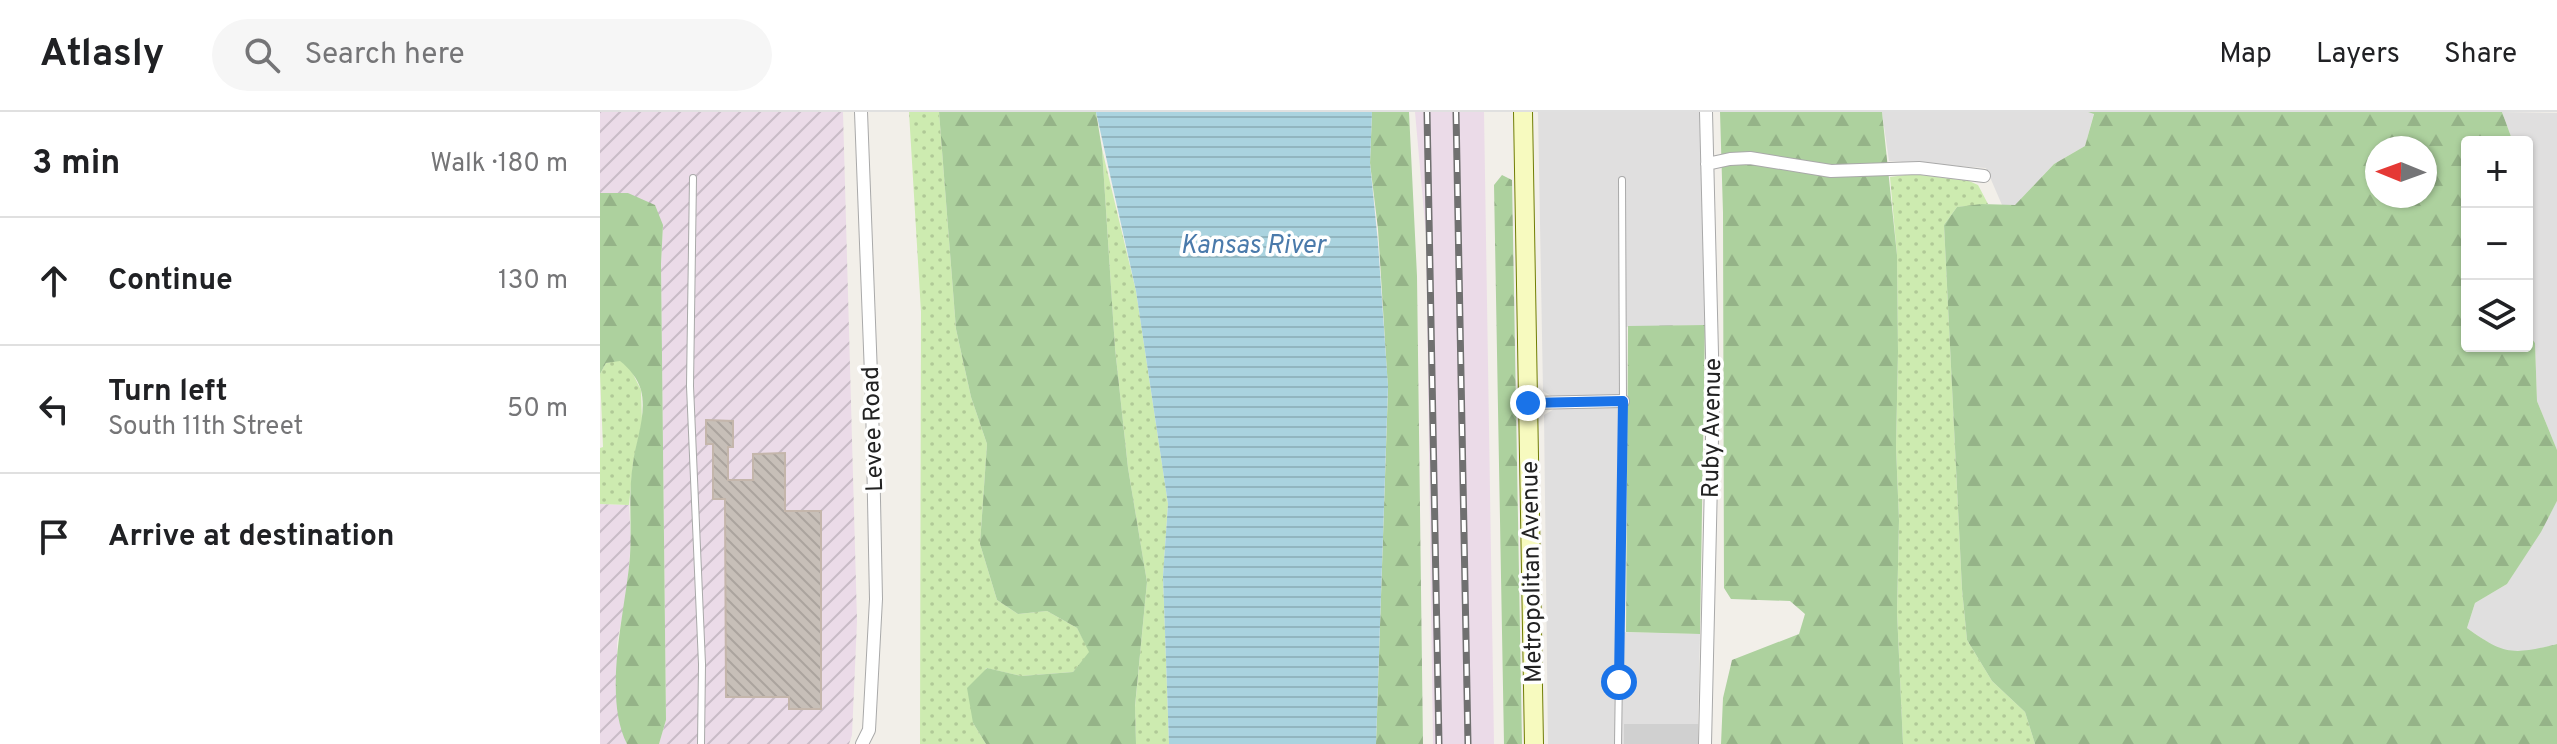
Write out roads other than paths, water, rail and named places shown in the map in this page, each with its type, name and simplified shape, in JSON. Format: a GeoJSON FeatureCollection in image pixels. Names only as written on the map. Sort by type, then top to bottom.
{"type":"FeatureCollection","features":[{"type":"Feature","properties":{"kind":"main road","name":"Metropolitan Avenue"},"geometry":{"type":"LineString","coordinates":[[1523,112],[1534,744]]}},
{"type":"Feature","properties":{"kind":"street","name":"Levee Road"},"geometry":{"type":"LineString","coordinates":[[861,112],[876,599],[869,730],[862,744]]}},
{"type":"Feature","properties":{"kind":"street","name":"Ruby Avenue"},"geometry":{"type":"LineString","coordinates":[[1705,744],[1713,394],[1706,112]]}},
{"type":"Feature","properties":{"kind":"street"},"geometry":{"type":"LineString","coordinates":[[1707,164],[1750,158],[1831,171],[1919,168],[1984,176]]}},
{"type":"Feature","properties":{"kind":"street"},"geometry":{"type":"LineString","coordinates":[[1528,403],[1623,401]]}},
{"type":"Feature","properties":{"kind":"lane"},"geometry":{"type":"LineString","coordinates":[[693,178],[690,386],[702,664],[701,744]]}},
{"type":"Feature","properties":{"kind":"lane"},"geometry":{"type":"LineString","coordinates":[[1618,744],[1623,401],[1622,180]]}},
{"type":"Feature","properties":{"kind":"water","name":"Kansas River"},"geometry":{"type":"Polygon","coordinates":[[[1096,112],[1372,112],[1370,163],[1388,386],[1376,744],[1169,744],[1163,576],[1168,504],[1136,291],[1096,112]]]}},
{"type":"Feature","properties":{"kind":"railway"},"geometry":{"type":"LineString","coordinates":[[1427,112],[1439,744]]}},
{"type":"Feature","properties":{"kind":"railway"},"geometry":{"type":"LineString","coordinates":[[1456,112],[1468,744]]}}]}
